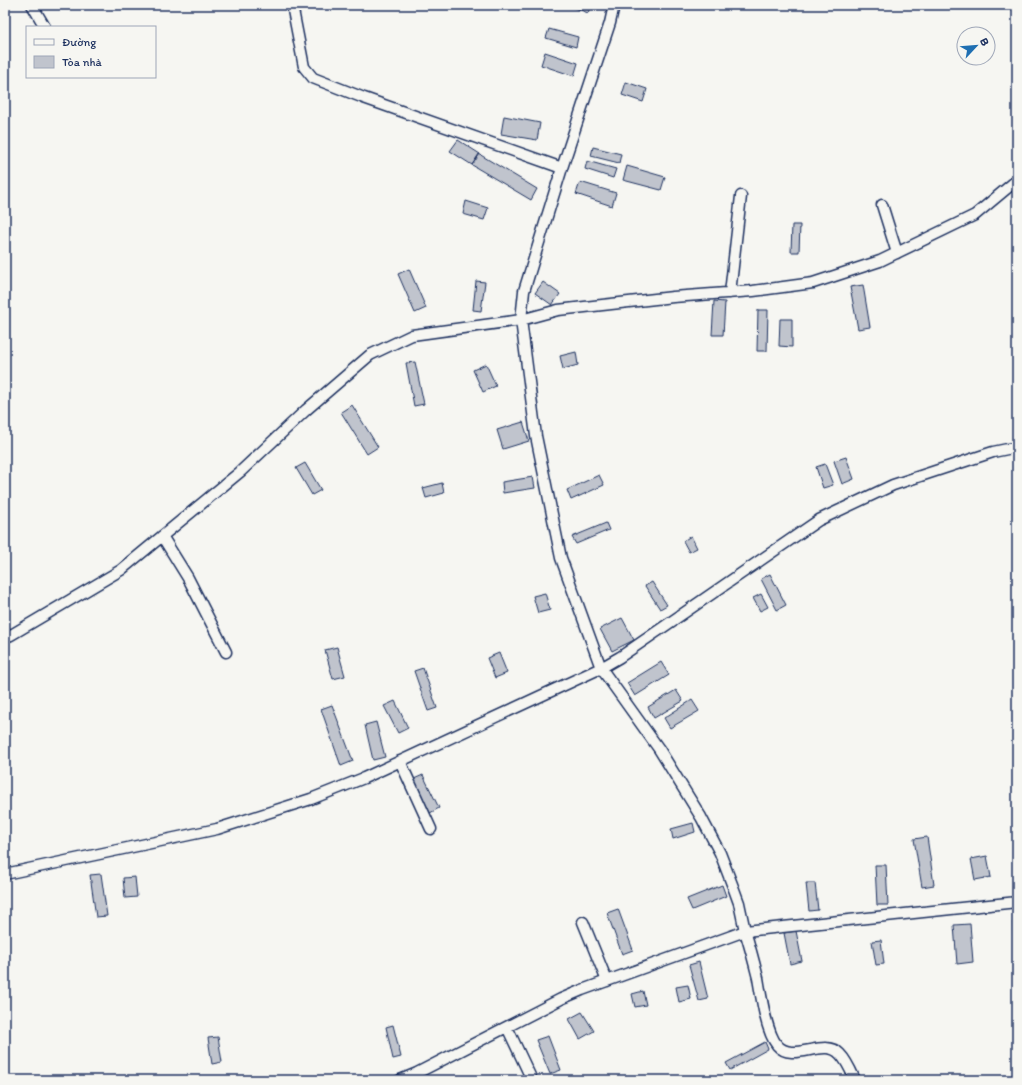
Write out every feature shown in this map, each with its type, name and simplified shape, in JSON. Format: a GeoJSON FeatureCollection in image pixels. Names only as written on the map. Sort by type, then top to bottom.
{"type":"FeatureCollection","features":[{"type":"Feature","properties":{"kind":"street"},"geometry":{"type":"LineString","coordinates":[[32,5],[44,26]]}},
{"type":"Feature","properties":{"kind":"street"},"geometry":{"type":"LineString","coordinates":[[292,5],[304,67],[312,78],[364,98],[562,168]]}},
{"type":"Feature","properties":{"kind":"street"},"geometry":{"type":"LineString","coordinates":[[614,5],[610,23],[562,168],[524,290],[521,320],[536,436],[561,558],[601,668],[659,749],[701,817],[720,853],[739,904],[766,1017],[771,1034],[777,1045],[784,1051],[794,1052],[824,1048],[832,1049],[840,1053],[855,1080]]}},
{"type":"Feature","properties":{"kind":"street"},"geometry":{"type":"LineString","coordinates":[[5,637],[11,635],[121,570],[240,472],[306,410],[370,355],[412,335],[521,320],[558,310],[673,297],[730,293],[813,283],[880,261],[975,215],[1017,180]]}},
{"type":"Feature","properties":{"kind":"street"},"geometry":{"type":"LineString","coordinates":[[730,293],[741,196]]}},
{"type":"Feature","properties":{"kind":"street"},"geometry":{"type":"LineString","coordinates":[[882,205],[897,253]]}},
{"type":"Feature","properties":{"kind":"street"},"geometry":{"type":"LineString","coordinates":[[5,874],[217,829],[311,799],[364,778],[601,668],[620,657],[819,520],[893,486],[993,452],[1017,447]]}},
{"type":"Feature","properties":{"kind":"street"},"geometry":{"type":"LineString","coordinates":[[162,536],[188,578],[226,652]]}},
{"type":"Feature","properties":{"kind":"street"},"geometry":{"type":"LineString","coordinates":[[400,762],[431,829]]}},
{"type":"Feature","properties":{"kind":"street"},"geometry":{"type":"LineString","coordinates":[[400,1080],[417,1073],[561,999],[745,931],[1017,902]]}},
{"type":"Feature","properties":{"kind":"street"},"geometry":{"type":"LineString","coordinates":[[583,922],[607,981]]}},
{"type":"Feature","properties":{"kind":"street"},"geometry":{"type":"LineString","coordinates":[[507,1027],[532,1080]]}},
{"type":"Feature","properties":{"kind":"building"},"geometry":{"type":"Polygon","coordinates":[[[568,5],[591,5],[588,13],[568,5]]]}},
{"type":"Feature","properties":{"kind":"building"},"geometry":{"type":"Polygon","coordinates":[[[549,29],[578,37],[576,47],[546,38],[549,29]]]}},
{"type":"Feature","properties":{"kind":"building"},"geometry":{"type":"Polygon","coordinates":[[[545,52],[578,63],[574,76],[541,65],[545,52]]]}},
{"type":"Feature","properties":{"kind":"building"},"geometry":{"type":"Polygon","coordinates":[[[626,82],[647,89],[643,102],[622,95],[626,82]]]}},
{"type":"Feature","properties":{"kind":"building"},"geometry":{"type":"Polygon","coordinates":[[[504,116],[540,123],[537,140],[501,134],[504,116]]]}},
{"type":"Feature","properties":{"kind":"building"},"geometry":{"type":"Polygon","coordinates":[[[458,140],[480,154],[472,165],[450,151],[458,140]]]}},
{"type":"Feature","properties":{"kind":"building"},"geometry":{"type":"Polygon","coordinates":[[[593,147],[621,154],[619,163],[591,156],[593,147]]]}},
{"type":"Feature","properties":{"kind":"building"},"geometry":{"type":"Polygon","coordinates":[[[479,154],[537,189],[531,200],[472,165],[479,154]]]}},
{"type":"Feature","properties":{"kind":"building"},"geometry":{"type":"Polygon","coordinates":[[[587,161],[616,169],[613,178],[585,169],[587,161]]]}},
{"type":"Feature","properties":{"kind":"building"},"geometry":{"type":"Polygon","coordinates":[[[627,166],[665,177],[661,190],[623,180],[627,166]]]}},
{"type":"Feature","properties":{"kind":"building"},"geometry":{"type":"Polygon","coordinates":[[[580,182],[616,193],[612,206],[576,194],[580,182]]]}},
{"type":"Feature","properties":{"kind":"building"},"geometry":{"type":"Polygon","coordinates":[[[466,201],[488,208],[484,220],[463,214],[466,201]]]}},
{"type":"Feature","properties":{"kind":"building"},"geometry":{"type":"Polygon","coordinates":[[[792,225],[800,225],[799,252],[791,252],[792,225]]]}},
{"type":"Feature","properties":{"kind":"building"},"geometry":{"type":"Polygon","coordinates":[[[409,269],[426,308],[415,313],[398,274],[409,269]]]}},
{"type":"Feature","properties":{"kind":"building"},"geometry":{"type":"Polygon","coordinates":[[[476,281],[485,282],[481,311],[473,310],[476,281]]]}},
{"type":"Feature","properties":{"kind":"building"},"geometry":{"type":"Polygon","coordinates":[[[543,282],[560,294],[552,305],[535,293],[543,282]]]}},
{"type":"Feature","properties":{"kind":"building"},"geometry":{"type":"Polygon","coordinates":[[[863,285],[870,327],[858,329],[850,287],[863,285]]]}},
{"type":"Feature","properties":{"kind":"building"},"geometry":{"type":"Polygon","coordinates":[[[714,301],[725,302],[723,335],[712,335],[714,301]]]}},
{"type":"Feature","properties":{"kind":"building"},"geometry":{"type":"Polygon","coordinates":[[[758,310],[768,310],[767,351],[757,351],[758,310]]]}},
{"type":"Feature","properties":{"kind":"building"},"geometry":{"type":"Polygon","coordinates":[[[780,319],[792,319],[792,347],[779,346],[780,319]]]}},
{"type":"Feature","properties":{"kind":"building"},"geometry":{"type":"Polygon","coordinates":[[[576,352],[578,365],[563,369],[560,356],[576,352]]]}},
{"type":"Feature","properties":{"kind":"building"},"geometry":{"type":"Polygon","coordinates":[[[415,362],[424,404],[414,406],[406,363],[415,362]]]}},
{"type":"Feature","properties":{"kind":"building"},"geometry":{"type":"Polygon","coordinates":[[[486,364],[496,386],[483,392],[473,370],[486,364]]]}},
{"type":"Feature","properties":{"kind":"building"},"geometry":{"type":"Polygon","coordinates":[[[352,405],[378,447],[367,454],[341,412],[352,405]]]}},
{"type":"Feature","properties":{"kind":"building"},"geometry":{"type":"Polygon","coordinates":[[[523,422],[529,441],[503,449],[497,430],[523,422]]]}},
{"type":"Feature","properties":{"kind":"building"},"geometry":{"type":"Polygon","coordinates":[[[846,457],[854,479],[842,484],[834,461],[846,457]]]}},
{"type":"Feature","properties":{"kind":"building"},"geometry":{"type":"Polygon","coordinates":[[[305,463],[321,490],[312,495],[296,468],[305,463]]]}},
{"type":"Feature","properties":{"kind":"building"},"geometry":{"type":"Polygon","coordinates":[[[825,464],[833,485],[823,488],[816,467],[825,464]]]}},
{"type":"Feature","properties":{"kind":"building"},"geometry":{"type":"Polygon","coordinates":[[[599,475],[604,485],[571,500],[567,490],[599,475]]]}},
{"type":"Feature","properties":{"kind":"building"},"geometry":{"type":"Polygon","coordinates":[[[533,477],[535,488],[503,493],[502,482],[533,477]]]}},
{"type":"Feature","properties":{"kind":"building"},"geometry":{"type":"Polygon","coordinates":[[[442,483],[444,493],[426,498],[423,488],[442,483]]]}},
{"type":"Feature","properties":{"kind":"building"},"geometry":{"type":"Polygon","coordinates":[[[606,523],[609,530],[576,544],[572,537],[606,523]]]}},
{"type":"Feature","properties":{"kind":"building"},"geometry":{"type":"Polygon","coordinates":[[[691,536],[697,548],[689,552],[683,541],[691,536]]]}},
{"type":"Feature","properties":{"kind":"building"},"geometry":{"type":"Polygon","coordinates":[[[770,574],[786,605],[777,610],[761,579],[770,574]]]}},
{"type":"Feature","properties":{"kind":"building"},"geometry":{"type":"Polygon","coordinates":[[[652,582],[667,605],[660,609],[645,586],[652,582]]]}},
{"type":"Feature","properties":{"kind":"building"},"geometry":{"type":"Polygon","coordinates":[[[545,593],[550,610],[538,613],[533,596],[545,593]]]}},
{"type":"Feature","properties":{"kind":"building"},"geometry":{"type":"Polygon","coordinates":[[[761,594],[768,607],[760,611],[753,598],[761,594]]]}},
{"type":"Feature","properties":{"kind":"building"},"geometry":{"type":"Polygon","coordinates":[[[622,618],[634,640],[612,651],[600,629],[622,618]]]}},
{"type":"Feature","properties":{"kind":"building"},"geometry":{"type":"Polygon","coordinates":[[[337,647],[345,676],[333,679],[325,650],[337,647]]]}},
{"type":"Feature","properties":{"kind":"building"},"geometry":{"type":"Polygon","coordinates":[[[499,653],[507,673],[495,678],[487,658],[499,653]]]}},
{"type":"Feature","properties":{"kind":"building"},"geometry":{"type":"Polygon","coordinates":[[[661,662],[669,675],[635,696],[627,683],[661,662]]]}},
{"type":"Feature","properties":{"kind":"building"},"geometry":{"type":"Polygon","coordinates":[[[423,668],[437,708],[428,711],[414,671],[423,668]]]}},
{"type":"Feature","properties":{"kind":"building"},"geometry":{"type":"Polygon","coordinates":[[[676,690],[683,701],[654,718],[648,707],[676,690]]]}},
{"type":"Feature","properties":{"kind":"building"},"geometry":{"type":"Polygon","coordinates":[[[692,700],[699,711],[670,728],[664,718],[692,700]]]}},
{"type":"Feature","properties":{"kind":"building"},"geometry":{"type":"Polygon","coordinates":[[[395,701],[408,728],[398,733],[384,706],[395,701]]]}},
{"type":"Feature","properties":{"kind":"building"},"geometry":{"type":"Polygon","coordinates":[[[332,705],[353,761],[341,766],[321,709],[332,705]]]}},
{"type":"Feature","properties":{"kind":"building"},"geometry":{"type":"Polygon","coordinates":[[[376,722],[385,757],[373,760],[365,725],[376,722]]]}},
{"type":"Feature","properties":{"kind":"building"},"geometry":{"type":"Polygon","coordinates":[[[423,775],[439,808],[430,813],[414,779],[423,775]]]}},
{"type":"Feature","properties":{"kind":"building"},"geometry":{"type":"Polygon","coordinates":[[[693,823],[695,832],[673,839],[671,829],[693,823]]]}},
{"type":"Feature","properties":{"kind":"building"},"geometry":{"type":"Polygon","coordinates":[[[927,837],[934,885],[922,887],[914,839],[927,837]]]}},
{"type":"Feature","properties":{"kind":"building"},"geometry":{"type":"Polygon","coordinates":[[[987,856],[991,877],[975,880],[971,859],[987,856]]]}},
{"type":"Feature","properties":{"kind":"building"},"geometry":{"type":"Polygon","coordinates":[[[875,865],[886,865],[888,905],[877,905],[875,865]]]}},
{"type":"Feature","properties":{"kind":"building"},"geometry":{"type":"Polygon","coordinates":[[[101,874],[107,916],[96,917],[90,875],[101,874]]]}},
{"type":"Feature","properties":{"kind":"building"},"geometry":{"type":"Polygon","coordinates":[[[135,877],[137,897],[125,898],[123,878],[135,877]]]}},
{"type":"Feature","properties":{"kind":"building"},"geometry":{"type":"Polygon","coordinates":[[[806,883],[815,883],[818,910],[809,911],[806,883]]]}},
{"type":"Feature","properties":{"kind":"building"},"geometry":{"type":"Polygon","coordinates":[[[722,885],[726,896],[692,910],[687,899],[722,885]]]}},
{"type":"Feature","properties":{"kind":"building"},"geometry":{"type":"Polygon","coordinates":[[[618,909],[633,950],[622,954],[607,913],[618,909]]]}},
{"type":"Feature","properties":{"kind":"building"},"geometry":{"type":"Polygon","coordinates":[[[1013,922],[1017,922],[1017,950],[1014,951],[1013,922]]]}},
{"type":"Feature","properties":{"kind":"building"},"geometry":{"type":"Polygon","coordinates":[[[970,924],[973,962],[957,964],[954,925],[970,924]]]}},
{"type":"Feature","properties":{"kind":"building"},"geometry":{"type":"Polygon","coordinates":[[[796,931],[802,961],[790,964],[784,933],[796,931]]]}},
{"type":"Feature","properties":{"kind":"building"},"geometry":{"type":"Polygon","coordinates":[[[881,940],[884,964],[876,965],[872,941],[881,940]]]}},
{"type":"Feature","properties":{"kind":"building"},"geometry":{"type":"Polygon","coordinates":[[[699,962],[708,999],[699,1001],[689,965],[699,962]]]}},
{"type":"Feature","properties":{"kind":"building"},"geometry":{"type":"Polygon","coordinates":[[[688,985],[691,999],[679,1002],[676,987],[688,985]]]}},
{"type":"Feature","properties":{"kind":"building"},"geometry":{"type":"Polygon","coordinates":[[[643,991],[646,1005],[635,1007],[632,994],[643,991]]]}},
{"type":"Feature","properties":{"kind":"building"},"geometry":{"type":"Polygon","coordinates":[[[582,1012],[594,1031],[580,1039],[569,1019],[582,1012]]]}},
{"type":"Feature","properties":{"kind":"building"},"geometry":{"type":"Polygon","coordinates":[[[393,1025],[401,1057],[393,1059],[386,1027],[393,1025]]]}},
{"type":"Feature","properties":{"kind":"building"},"geometry":{"type":"Polygon","coordinates":[[[548,1036],[561,1070],[550,1074],[536,1040],[548,1036]]]}},
{"type":"Feature","properties":{"kind":"building"},"geometry":{"type":"Polygon","coordinates":[[[218,1037],[222,1062],[212,1064],[208,1038],[218,1037]]]}},
{"type":"Feature","properties":{"kind":"building"},"geometry":{"type":"Polygon","coordinates":[[[765,1042],[768,1049],[730,1070],[726,1063],[765,1042]]]}}]}
